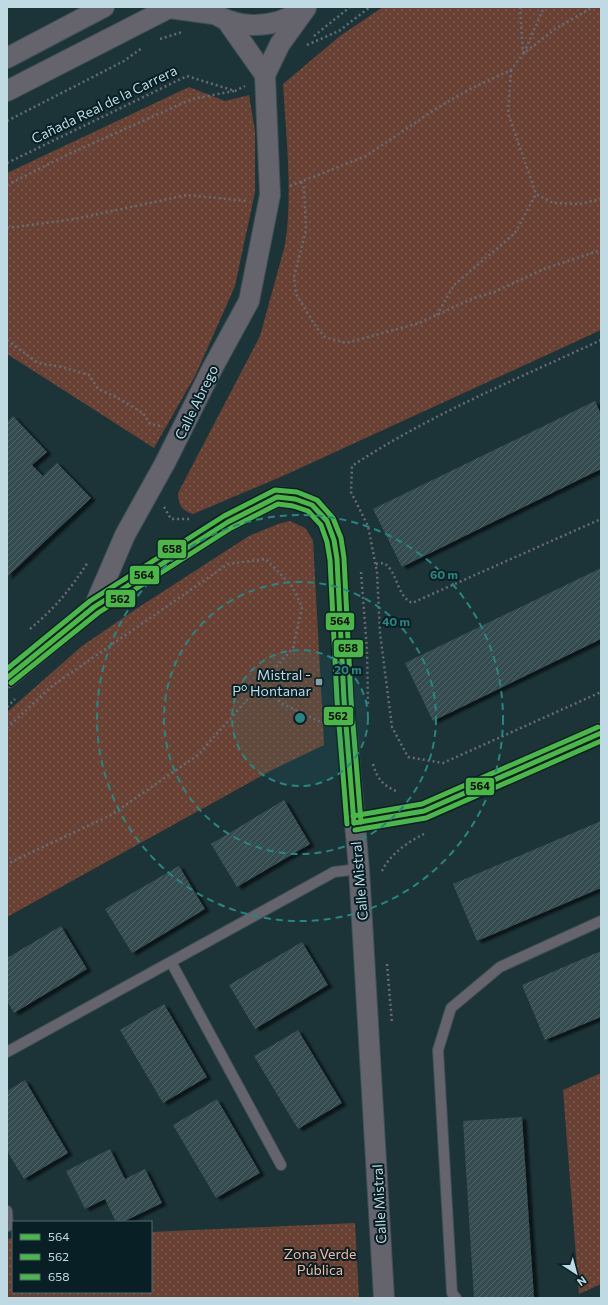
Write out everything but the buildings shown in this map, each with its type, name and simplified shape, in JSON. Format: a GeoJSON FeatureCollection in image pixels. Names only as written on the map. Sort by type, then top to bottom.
{"type":"FeatureCollection","features":[{"type":"Feature","properties":{"kind":"street"},"geometry":{"type":"LineString","coordinates":[[7,58],[104,7]]}},
{"type":"Feature","properties":{"kind":"street"},"geometry":{"type":"LineString","coordinates":[[7,91],[169,8],[215,14],[242,25],[259,26],[276,23],[291,17],[306,7]]}},
{"type":"Feature","properties":{"kind":"street","name":"Calle Abrego"},"geometry":{"type":"LineString","coordinates":[[7,678],[94,606],[125,535],[180,434],[213,367],[249,301],[270,195],[265,76],[280,44],[306,7]]}},
{"type":"Feature","properties":{"kind":"street"},"geometry":{"type":"LineString","coordinates":[[215,14],[265,76]]}},
{"type":"Feature","properties":{"kind":"street","name":"Calle Mistral"},"geometry":{"type":"LineString","coordinates":[[94,606],[228,522],[277,497],[295,499],[312,505],[327,521],[334,540],[337,559],[344,700],[359,869],[384,1298]]}},
{"type":"Feature","properties":{"kind":"street"},"geometry":{"type":"LineString","coordinates":[[354,823],[424,812],[601,734]]}},
{"type":"Feature","properties":{"kind":"lane"},"geometry":{"type":"LineString","coordinates":[[7,1052],[334,872],[359,869]]}},
{"type":"Feature","properties":{"kind":"lane"},"geometry":{"type":"LineString","coordinates":[[456,1298],[452,1293],[438,1050],[451,1008],[500,967],[601,921]]}},
{"type":"Feature","properties":{"kind":"lane"},"geometry":{"type":"LineString","coordinates":[[171,962],[281,1165]]}},
{"type":"Feature","properties":{"kind":"lane"},"geometry":{"type":"LineString","coordinates":[[7,1211],[8,1226]]}},
{"type":"Feature","properties":{"kind":"path"},"geometry":{"type":"LineString","coordinates":[[350,7],[304,46],[339,30],[370,7]]}},
{"type":"Feature","properties":{"kind":"path"},"geometry":{"type":"LineString","coordinates":[[520,7],[523,54]]}},
{"type":"Feature","properties":{"kind":"path"},"geometry":{"type":"LineString","coordinates":[[288,187],[366,156],[437,108],[472,88],[511,70],[523,54],[544,7]]}},
{"type":"Feature","properties":{"kind":"path"},"geometry":{"type":"LineString","coordinates":[[523,54],[555,29],[593,7]]}},
{"type":"Feature","properties":{"kind":"path"},"geometry":{"type":"LineString","coordinates":[[154,40],[187,31]]}},
{"type":"Feature","properties":{"kind":"path"},"geometry":{"type":"LineString","coordinates":[[7,121],[124,60],[148,44]]}},
{"type":"Feature","properties":{"kind":"path"},"geometry":{"type":"LineString","coordinates":[[511,70],[508,113],[536,194],[553,203],[578,204],[601,199]]}},
{"type":"Feature","properties":{"kind":"path","name":"Cañada Real de la Carrera"},"geometry":{"type":"LineString","coordinates":[[7,162],[187,76],[235,91]]}},
{"type":"Feature","properties":{"kind":"path"},"geometry":{"type":"LineString","coordinates":[[7,185],[69,154],[192,99],[235,91],[265,76]]}},
{"type":"Feature","properties":{"kind":"path"},"geometry":{"type":"LineString","coordinates":[[301,182],[304,188],[306,230],[294,277],[296,294],[303,308],[325,337],[346,343],[419,323],[474,298],[494,292],[544,269],[601,250]]}},
{"type":"Feature","properties":{"kind":"path"},"geometry":{"type":"LineString","coordinates":[[437,315],[454,285],[515,233],[536,194]]}},
{"type":"Feature","properties":{"kind":"path"},"geometry":{"type":"LineString","coordinates":[[7,228],[75,219],[187,195],[252,202]]}},
{"type":"Feature","properties":{"kind":"path"},"geometry":{"type":"LineString","coordinates":[[601,340],[418,426],[384,445],[352,466],[351,492],[368,526],[376,564],[380,632],[392,727],[408,757],[443,763],[601,692]]}},
{"type":"Feature","properties":{"kind":"path"},"geometry":{"type":"LineString","coordinates":[[7,341],[38,363],[62,367],[89,375],[98,389],[116,397],[143,413],[150,424],[160,426],[180,434]]}},
{"type":"Feature","properties":{"kind":"path"},"geometry":{"type":"LineString","coordinates":[[163,505],[172,519],[189,520],[195,518]]}},
{"type":"Feature","properties":{"kind":"path"},"geometry":{"type":"LineString","coordinates":[[376,564],[384,563],[389,568],[398,588],[407,600],[412,603],[601,519]]}},
{"type":"Feature","properties":{"kind":"path"},"geometry":{"type":"LineString","coordinates":[[25,633],[55,608],[66,596],[92,555]]}},
{"type":"Feature","properties":{"kind":"path"},"geometry":{"type":"LineString","coordinates":[[7,728],[52,686],[228,564],[266,559],[292,586],[302,607],[293,648],[259,684],[198,755],[111,815],[7,864]]}},
{"type":"Feature","properties":{"kind":"path"},"geometry":{"type":"LineString","coordinates":[[360,565],[366,638],[368,714]]}},
{"type":"Feature","properties":{"kind":"path"},"geometry":{"type":"LineString","coordinates":[[259,684],[283,704],[328,724],[328,717]]}},
{"type":"Feature","properties":{"kind":"path"},"geometry":{"type":"LineString","coordinates":[[7,707],[17,697]]}},
{"type":"Feature","properties":{"kind":"path"},"geometry":{"type":"LineString","coordinates":[[372,763],[376,775],[388,788],[404,795]]}},
{"type":"Feature","properties":{"kind":"path"},"geometry":{"type":"LineString","coordinates":[[380,874],[386,862],[397,851],[418,837],[430,832]]}},
{"type":"Feature","properties":{"kind":"path"},"geometry":{"type":"LineString","coordinates":[[386,961],[388,967],[392,1030]]}},
{"type":"Feature","properties":{"kind":"green space"},"geometry":{"type":"Polygon","coordinates":[[[383,7],[601,7],[601,330],[285,475],[193,514],[181,507],[178,493],[260,336],[285,245],[289,185],[283,84],[340,36],[383,7]]]}},
{"type":"Feature","properties":{"kind":"green space"},"geometry":{"type":"Polygon","coordinates":[[[189,87],[225,101],[249,95],[255,131],[255,192],[235,286],[196,374],[154,448],[7,354],[7,173],[189,87]]]}},
{"type":"Feature","properties":{"kind":"green space"},"geometry":{"type":"Polygon","coordinates":[[[290,521],[305,528],[313,540],[324,745],[274,769],[7,917],[7,712],[82,646],[139,607],[249,536],[278,524],[290,521]]]}},
{"type":"Feature","properties":{"kind":"green space"},"geometry":{"type":"Polygon","coordinates":[[[601,1073],[601,1284],[579,1294],[563,1090],[601,1073]]]}},
{"type":"Feature","properties":{"kind":"green space","name":"Zona Verde Pública"},"geometry":{"type":"Polygon","coordinates":[[[355,1223],[359,1298],[7,1298],[7,1239],[12,1238],[12,1293],[152,1293],[152,1232],[355,1223]]]}},
{"type":"Feature","properties":{"kind":"transit line","name":"658"},"geometry":{"type":"LineString","coordinates":[[7,669],[90,601],[224,516],[275,490],[297,492],[317,500],[333,518],[341,538],[344,558],[351,700],[361,822]]}},
{"type":"Feature","properties":{"kind":"transit line","name":"564"},"geometry":{"type":"LineString","coordinates":[[7,678],[94,607],[228,522],[277,497],[295,499],[312,505],[327,521],[334,540],[337,559],[344,700],[354,823]]}},
{"type":"Feature","properties":{"kind":"transit line","name":"562"},"geometry":{"type":"LineString","coordinates":[[11,683],[98,613],[231,528],[278,504],[293,506],[308,511],[321,525],[327,542],[330,560],[337,700],[347,824]]}},
{"type":"Feature","properties":{"kind":"transit line","name":"658"},"geometry":{"type":"LineString","coordinates":[[353,816],[422,804],[598,727]]}},
{"type":"Feature","properties":{"kind":"transit line","name":"564"},"geometry":{"type":"LineString","coordinates":[[354,823],[424,811],[601,733]]}},
{"type":"Feature","properties":{"kind":"transit line","name":"562"},"geometry":{"type":"LineString","coordinates":[[355,830],[426,818],[601,741]]}},
{"type":"Feature","properties":{"kind":"place","name":"Mistral - Pº Hontanar"},"geometry":{"type":"Point","coordinates":[319,682]}}]}
